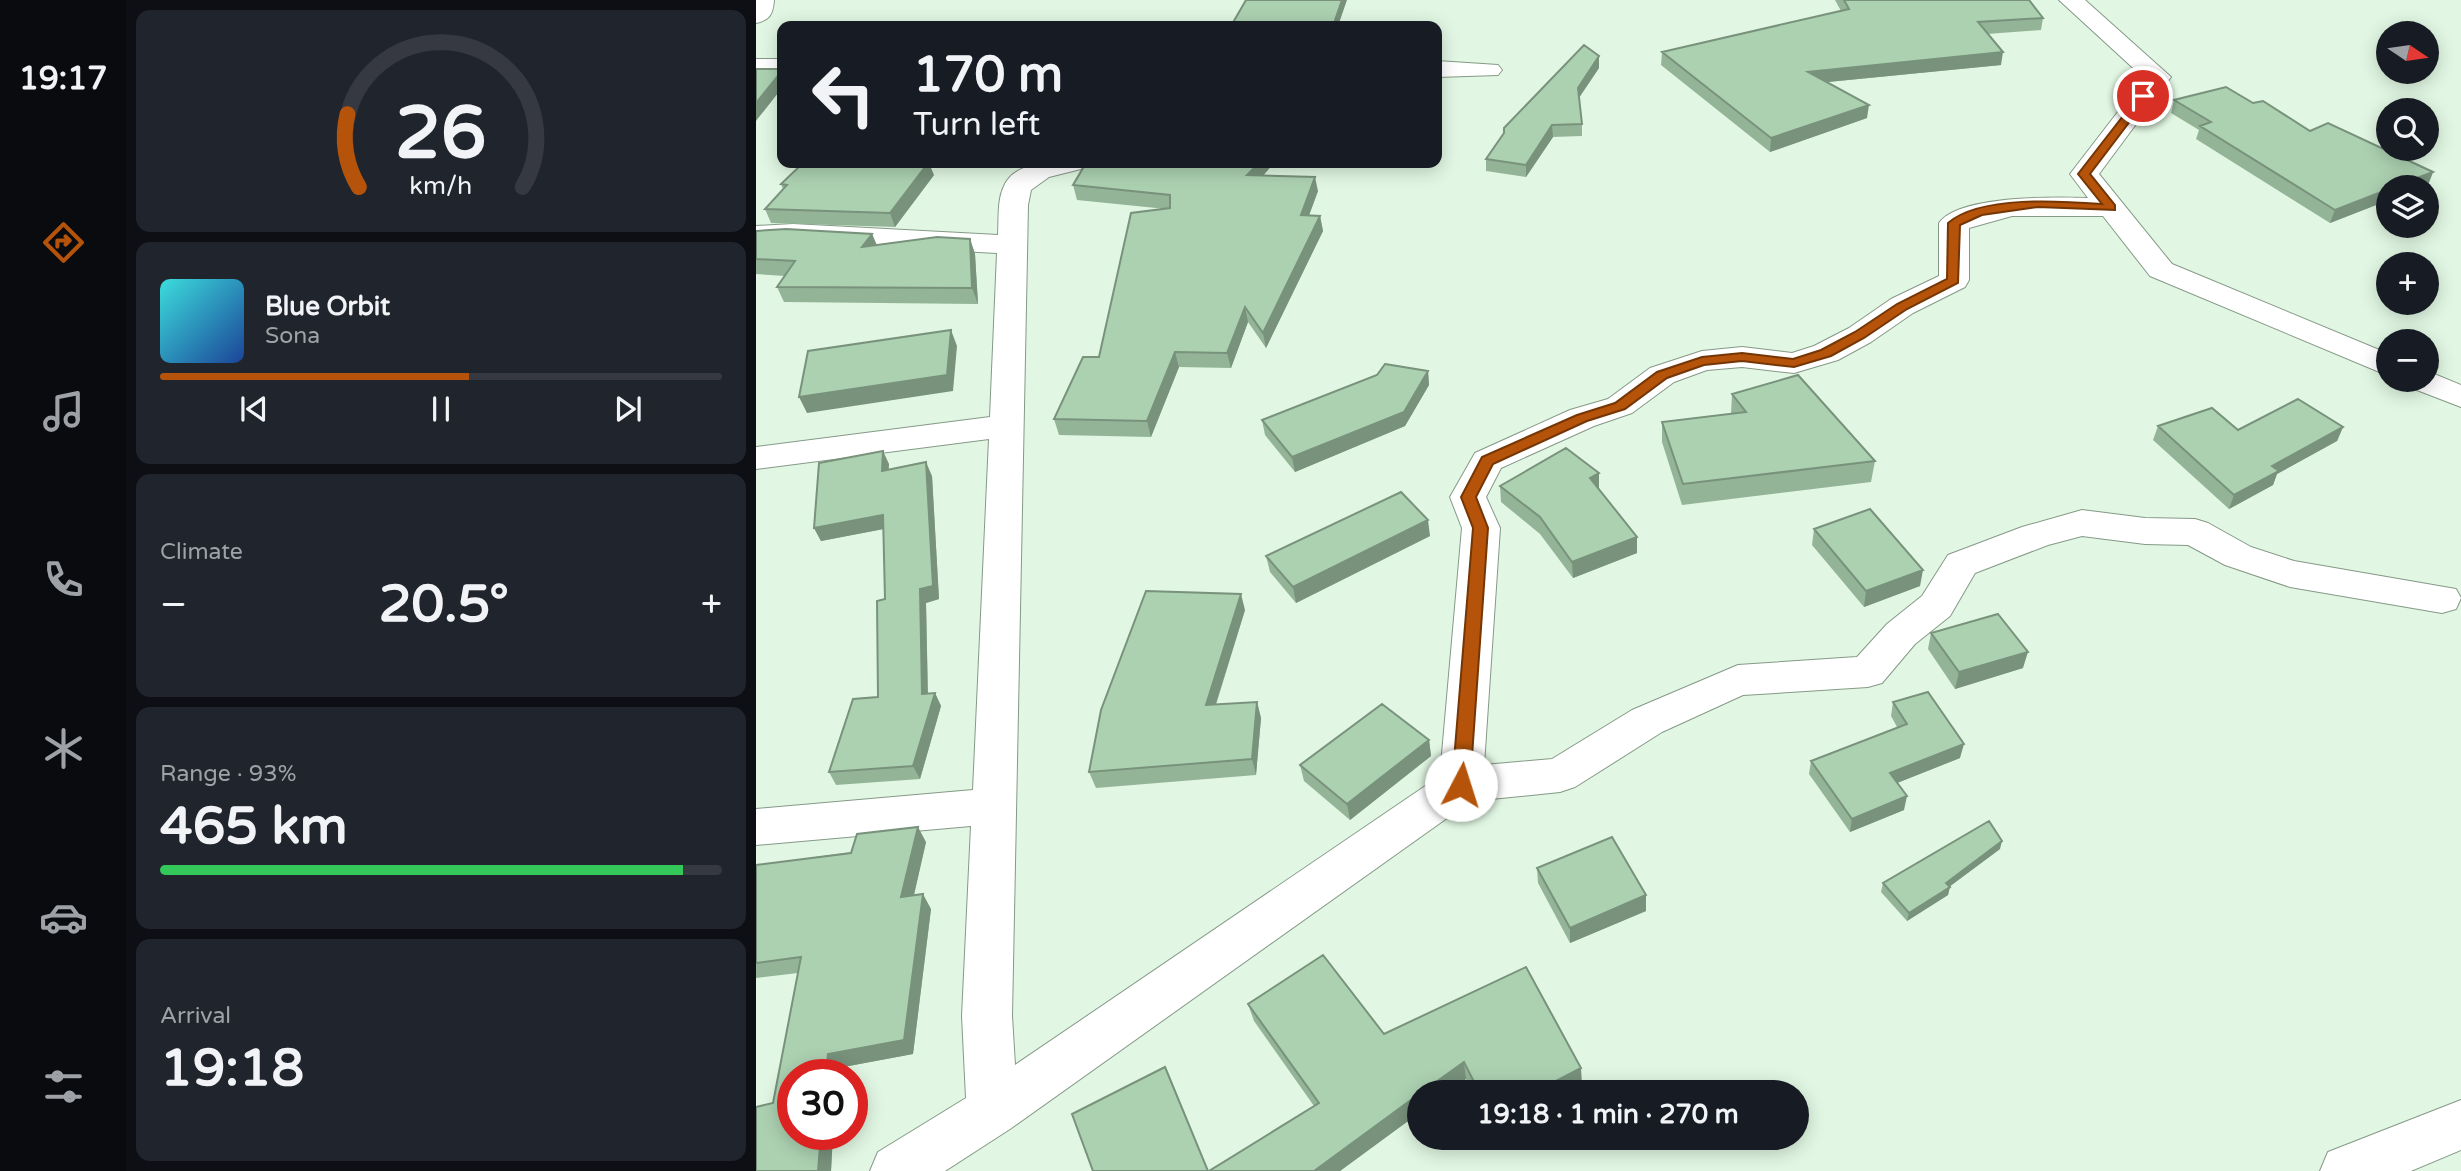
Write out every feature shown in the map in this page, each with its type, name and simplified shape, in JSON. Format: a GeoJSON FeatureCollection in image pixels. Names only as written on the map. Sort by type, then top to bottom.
{"type":"FeatureCollection","features":[{"type":"Feature","properties":{"kind":"street"},"geometry":{"type":"LineString","coordinates":[[756,16],[761,12],[762,0]]}},
{"type":"Feature","properties":{"kind":"street"},"geometry":{"type":"LineString","coordinates":[[2071,0],[2158,77],[2084,174],[2161,270],[2376,361]]}},
{"type":"Feature","properties":{"kind":"street"},"geometry":{"type":"LineString","coordinates":[[756,67],[777,66]]}},
{"type":"Feature","properties":{"kind":"street"},"geometry":{"type":"LineString","coordinates":[[1442,69],[1489,70]]}},
{"type":"Feature","properties":{"kind":"street"},"geometry":{"type":"LineString","coordinates":[[992,1111],[987,1016],[1014,205],[1018,186],[1039,172],[1053,168]]}},
{"type":"Feature","properties":{"kind":"street"},"geometry":{"type":"LineString","coordinates":[[1461,785],[1480,528],[1468,497],[1487,461],[1582,418],[1620,406],[1662,375],[1702,361],[1742,357],[1794,363],[1826,353],[1860,335],[1902,306],[1954,280],[1954,223],[1979,212],[2038,204],[2111,208]]}},
{"type":"Feature","properties":{"kind":"street"},"geometry":{"type":"LineString","coordinates":[[756,235],[793,233],[1013,245]]}},
{"type":"Feature","properties":{"kind":"street"},"geometry":{"type":"LineString","coordinates":[[2439,388],[2461,397]]}},
{"type":"Feature","properties":{"kind":"street"},"geometry":{"type":"LineString","coordinates":[[756,458],[1007,426]]}},
{"type":"Feature","properties":{"kind":"street"},"geometry":{"type":"LineString","coordinates":[[897,1171],[992,1111],[1461,785],[1560,775],[1647,721],[1738,680],[1868,671],[1901,634],[1936,606],[1961,564],[2035,536],[2082,523],[2145,531],[2195,532],[2238,556],[2290,574],[2442,600]]}},
{"type":"Feature","properties":{"kind":"street"},"geometry":{"type":"LineString","coordinates":[[756,827],[994,806]]}},
{"type":"Feature","properties":{"kind":"street"},"geometry":{"type":"LineString","coordinates":[[2347,1171],[2461,1125]]}},
{"type":"Feature","properties":{"kind":"building"},"geometry":{"type":"Polygon","coordinates":[[[1246,0],[1342,0],[1335,21],[1234,21],[1246,0]]]}},
{"type":"Feature","properties":{"kind":"building"},"geometry":{"type":"Polygon","coordinates":[[[1844,0],[2029,0],[2043,18],[1978,22],[2003,52],[1808,72],[1869,105],[1771,138],[1662,52],[1849,9],[1844,0]]]}},
{"type":"Feature","properties":{"kind":"building"},"geometry":{"type":"Polygon","coordinates":[[[1584,45],[1599,56],[1578,88],[1582,124],[1552,125],[1526,165],[1486,159],[1504,133],[1504,128],[1584,45]]]}},
{"type":"Feature","properties":{"kind":"building"},"geometry":{"type":"Polygon","coordinates":[[[756,69],[777,69],[777,77],[756,103],[756,69]]]}},
{"type":"Feature","properties":{"kind":"building"},"geometry":{"type":"Polygon","coordinates":[[[2226,87],[2253,103],[2263,101],[2310,131],[2328,123],[2376,145],[2376,161],[2409,161],[2433,172],[2425,175],[2376,175],[2376,194],[2335,210],[2200,126],[2211,122],[2174,100],[2226,87]]]}},
{"type":"Feature","properties":{"kind":"building"},"geometry":{"type":"Polygon","coordinates":[[[798,168],[924,168],[890,213],[765,209],[787,185],[781,184],[798,168]]]}},
{"type":"Feature","properties":{"kind":"building"},"geometry":{"type":"Polygon","coordinates":[[[1083,168],[1254,168],[1247,175],[1315,177],[1301,215],[1320,216],[1263,333],[1245,307],[1227,353],[1175,352],[1147,421],[1054,419],[1083,357],[1099,357],[1131,213],[1170,208],[1170,195],[1073,185],[1083,168]]]}},
{"type":"Feature","properties":{"kind":"building"},"geometry":{"type":"Polygon","coordinates":[[[786,229],[872,234],[862,247],[937,237],[970,239],[972,288],[777,287],[795,261],[756,259],[756,231],[786,229]]]}},
{"type":"Feature","properties":{"kind":"building"},"geometry":{"type":"Polygon","coordinates":[[[951,330],[947,375],[799,397],[808,351],[951,330]]]}},
{"type":"Feature","properties":{"kind":"building"},"geometry":{"type":"Polygon","coordinates":[[[1385,364],[1428,371],[1404,412],[1292,457],[1262,420],[1377,375],[1385,364]]]}},
{"type":"Feature","properties":{"kind":"building"},"geometry":{"type":"Polygon","coordinates":[[[1798,375],[1875,461],[1683,484],[1662,422],[1746,412],[1732,394],[1798,375]]]}},
{"type":"Feature","properties":{"kind":"building"},"geometry":{"type":"Polygon","coordinates":[[[2298,399],[2343,427],[2272,466],[2279,471],[2234,495],[2158,426],[2212,408],[2238,430],[2298,399]]]}},
{"type":"Feature","properties":{"kind":"building"},"geometry":{"type":"Polygon","coordinates":[[[1566,448],[1599,473],[1590,478],[1637,537],[1572,562],[1540,517],[1500,486],[1566,448]]]}},
{"type":"Feature","properties":{"kind":"building"},"geometry":{"type":"Polygon","coordinates":[[[883,451],[882,471],[926,462],[933,586],[920,589],[922,694],[935,693],[913,766],[829,772],[853,699],[878,697],[877,601],[885,599],[883,515],[814,528],[819,463],[883,451]]]}},
{"type":"Feature","properties":{"kind":"building"},"geometry":{"type":"Polygon","coordinates":[[[1401,492],[1428,520],[1293,587],[1266,556],[1401,492]]]}},
{"type":"Feature","properties":{"kind":"building"},"geometry":{"type":"Polygon","coordinates":[[[1870,509],[1923,570],[1866,591],[1814,529],[1870,509]]]}},
{"type":"Feature","properties":{"kind":"building"},"geometry":{"type":"Polygon","coordinates":[[[1146,591],[1241,594],[1206,705],[1257,702],[1252,759],[1089,772],[1101,710],[1146,591]]]}},
{"type":"Feature","properties":{"kind":"building"},"geometry":{"type":"Polygon","coordinates":[[[1998,614],[2028,652],[1959,672],[1931,633],[1998,614]]]}},
{"type":"Feature","properties":{"kind":"building"},"geometry":{"type":"Polygon","coordinates":[[[1928,692],[1964,744],[1890,773],[1907,796],[1852,819],[1811,761],[1907,724],[1893,702],[1928,692]]]}},
{"type":"Feature","properties":{"kind":"building"},"geometry":{"type":"Polygon","coordinates":[[[1382,704],[1429,740],[1347,804],[1300,765],[1382,704]]]}},
{"type":"Feature","properties":{"kind":"building"},"geometry":{"type":"Polygon","coordinates":[[[1989,821],[2002,841],[1946,883],[1950,887],[1909,913],[1883,883],[1989,821]]]}},
{"type":"Feature","properties":{"kind":"building"},"geometry":{"type":"Polygon","coordinates":[[[918,827],[901,897],[923,894],[904,1040],[828,1054],[828,1059],[781,1059],[801,957],[756,963],[756,865],[851,853],[857,834],[918,827]]]}},
{"type":"Feature","properties":{"kind":"building"},"geometry":{"type":"Polygon","coordinates":[[[1612,837],[1646,895],[1570,928],[1537,868],[1612,837]]]}},
{"type":"Feature","properties":{"kind":"building"},"geometry":{"type":"Polygon","coordinates":[[[1323,955],[1384,1034],[1526,967],[1581,1068],[1558,1080],[1473,1080],[1464,1062],[1439,1080],[1407,1080],[1407,1103],[1314,1171],[1209,1171],[1319,1103],[1248,1004],[1323,955]]]}},
{"type":"Feature","properties":{"kind":"building"},"geometry":{"type":"Polygon","coordinates":[[[1165,1067],[1208,1171],[1093,1171],[1072,1114],[1165,1067]]]}},
{"type":"Feature","properties":{"kind":"building"},"geometry":{"type":"Polygon","coordinates":[[[777,1082],[777,1150],[820,1150],[818,1171],[756,1171],[756,1107],[773,1103],[777,1082]]]}},
{"type":"Feature","properties":{"kind":"route"},"geometry":{"type":"LineString","coordinates":[[1461,785],[1478,585],[1480,528],[1468,497],[1487,461],[1582,418],[1620,406],[1662,375],[1702,361],[1742,357],[1794,363],[1826,353],[1860,335],[1902,306],[1954,280],[1954,223],[1979,212],[2038,204],[2111,208],[2084,174],[2143,96]]}}]}
